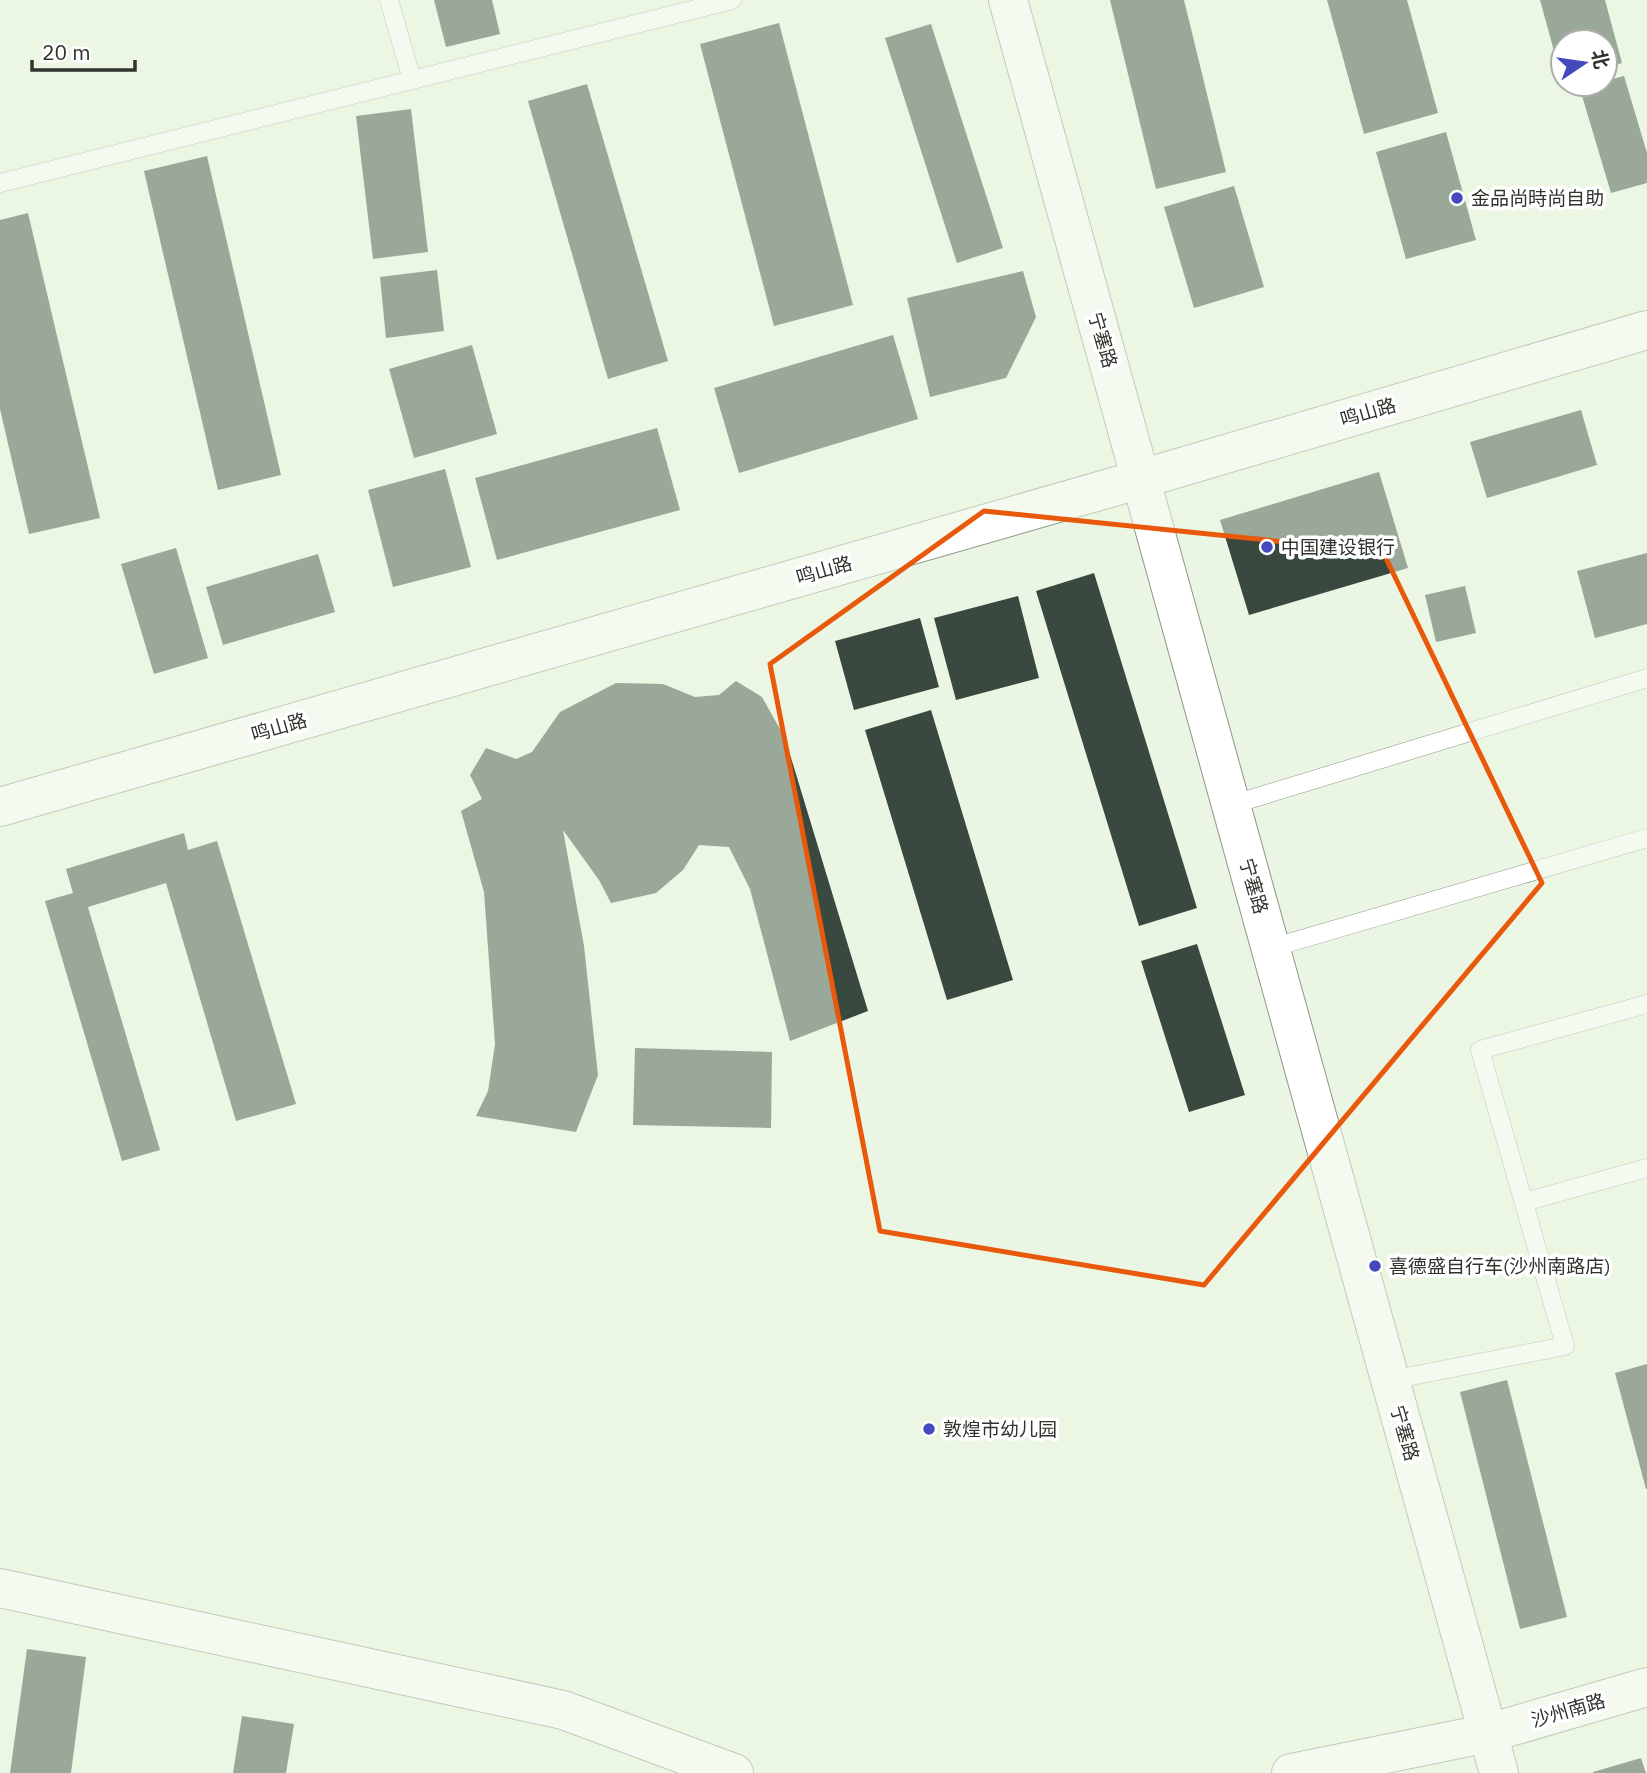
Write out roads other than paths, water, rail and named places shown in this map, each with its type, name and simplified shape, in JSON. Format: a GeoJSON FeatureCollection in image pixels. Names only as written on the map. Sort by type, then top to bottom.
{"type":"FeatureCollection","features":[{"type":"Feature","properties":{"kind":"main road","name":"宁塞路"},"geometry":{"type":"LineString","coordinates":[[1008,0],[1499,1773]]}},
{"type":"Feature","properties":{"kind":"main road","name":"鸣山路"},"geometry":{"type":"LineString","coordinates":[[0,807],[1141,479],[1647,330]]}},
{"type":"Feature","properties":{"kind":"main road"},"geometry":{"type":"LineString","coordinates":[[0,1588],[563,1710],[734,1773]]}},
{"type":"Feature","properties":{"kind":"main road","name":"沙州南路"},"geometry":{"type":"LineString","coordinates":[[1291,1773],[1489,1733],[1647,1687]]}},
{"type":"Feature","properties":{"kind":"lane"},"geometry":{"type":"LineString","coordinates":[[389,0],[412,80]]}},
{"type":"Feature","properties":{"kind":"lane"},"geometry":{"type":"LineString","coordinates":[[0,183],[732,0]]}},
{"type":"Feature","properties":{"kind":"lane"},"geometry":{"type":"LineString","coordinates":[[1231,805],[1647,678]]}},
{"type":"Feature","properties":{"kind":"lane"},"geometry":{"type":"LineString","coordinates":[[1271,948],[1647,838]]}},
{"type":"Feature","properties":{"kind":"lane"},"geometry":{"type":"LineString","coordinates":[[1391,1380],[1565,1346],[1480,1050],[1647,1004]]}},
{"type":"Feature","properties":{"kind":"lane"},"geometry":{"type":"LineString","coordinates":[[1524,1202],[1647,1168]]}},
{"type":"Feature","properties":{"kind":"place","name":"金品尚時尚自助"},"geometry":{"type":"Point","coordinates":[1457,198]}},
{"type":"Feature","properties":{"kind":"place","name":"中国建设银行"},"geometry":{"type":"Point","coordinates":[1267,547]}},
{"type":"Feature","properties":{"kind":"place","name":"喜德盛自行车(沙州南路店)"},"geometry":{"type":"Point","coordinates":[1375,1266]}},
{"type":"Feature","properties":{"kind":"place","name":"敦煌市幼儿园"},"geometry":{"type":"Point","coordinates":[929,1429]}}]}
